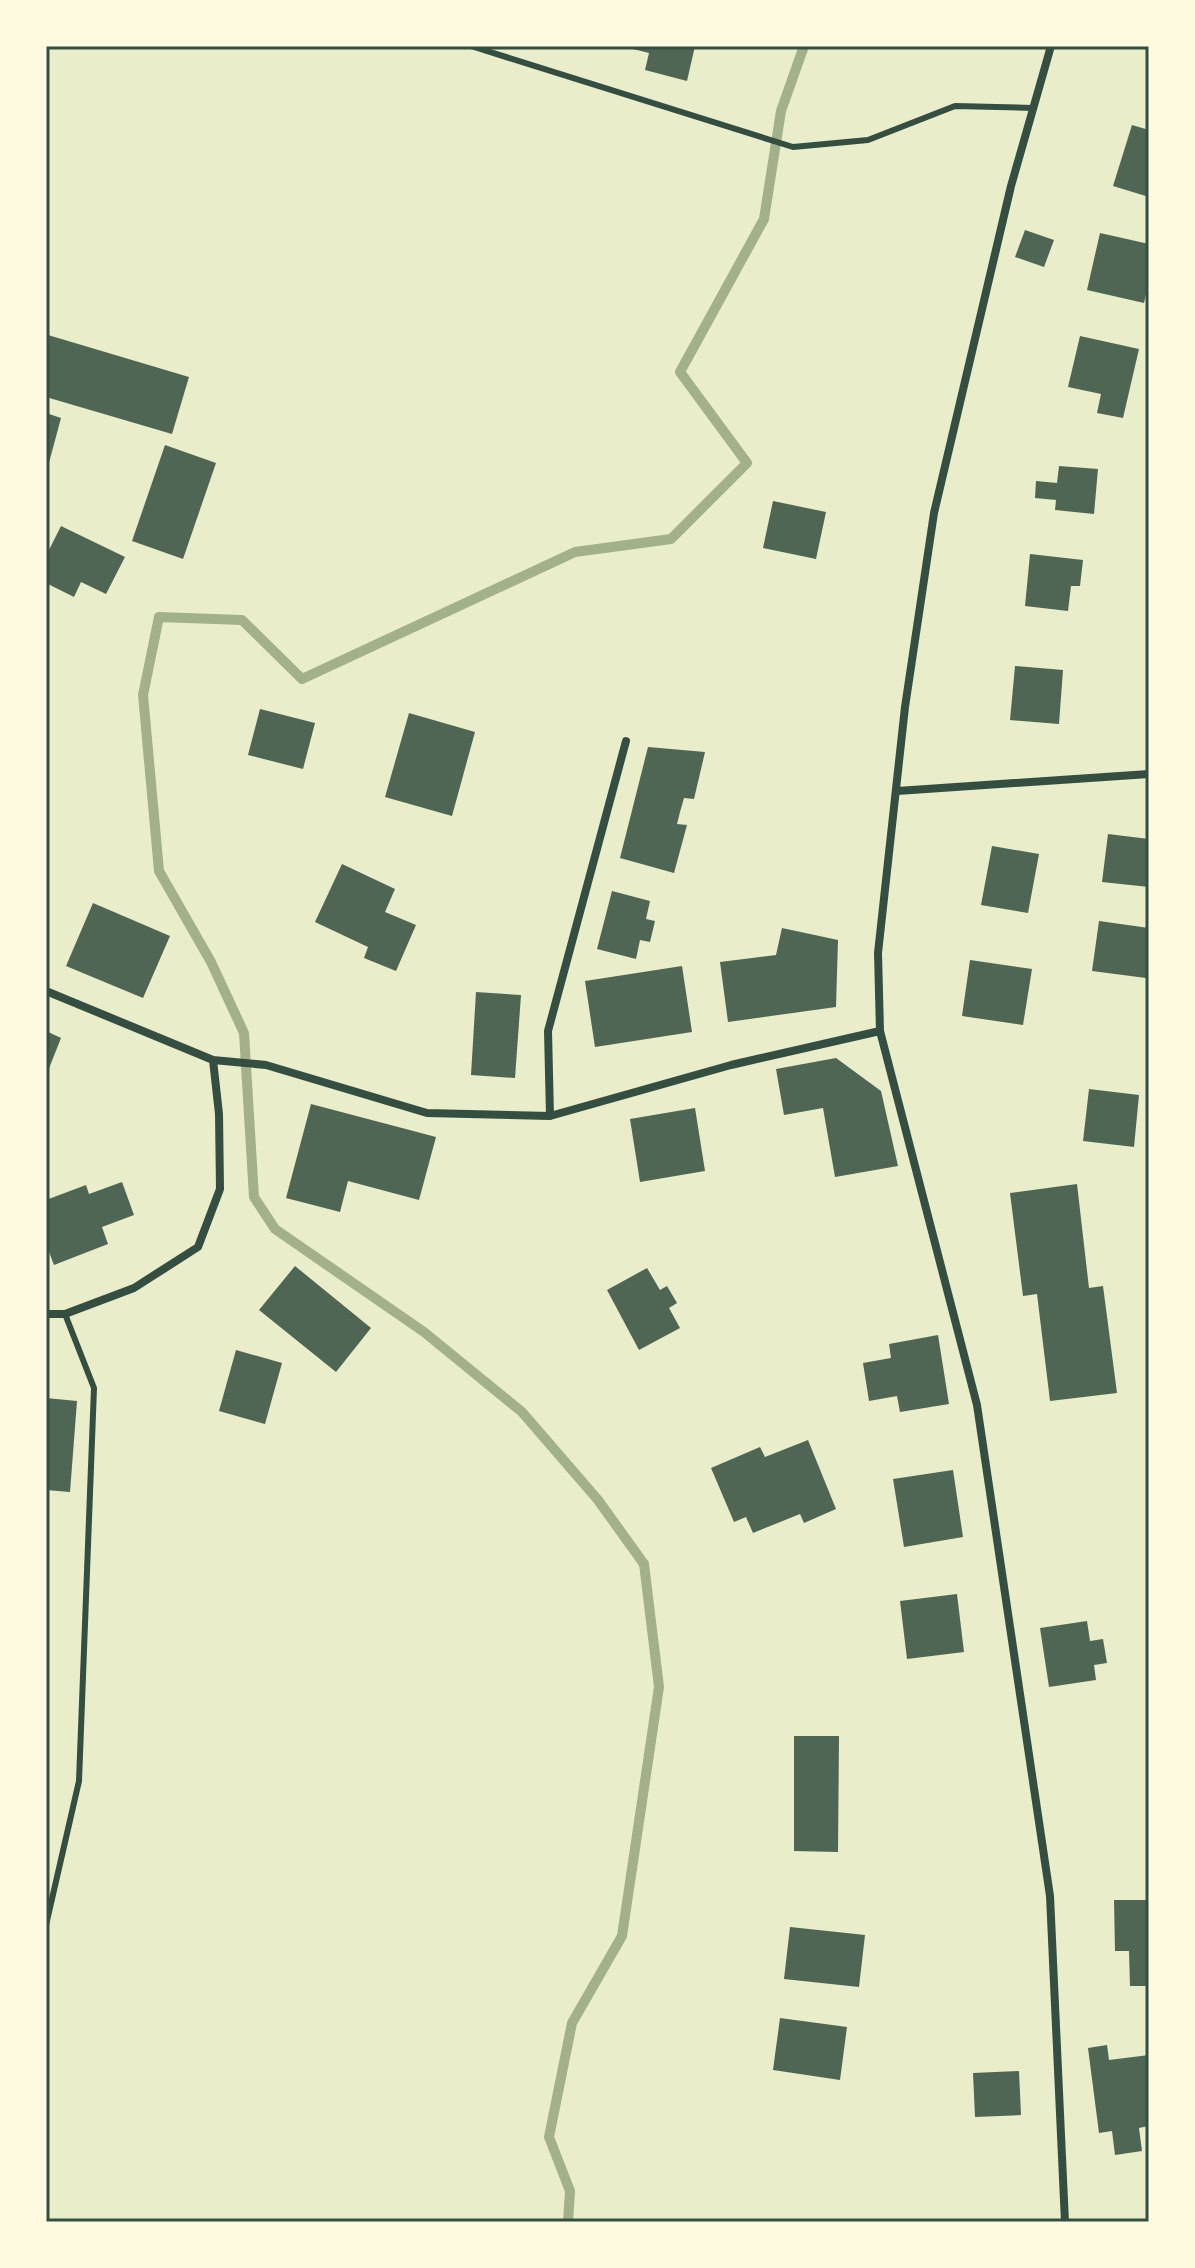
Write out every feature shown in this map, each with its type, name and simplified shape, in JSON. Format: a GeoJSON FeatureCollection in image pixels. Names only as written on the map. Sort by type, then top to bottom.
{"type":"FeatureCollection","features":[{"type":"Feature","properties":{"kind":"street"},"geometry":{"type":"LineString","coordinates":[[1051,46],[1011,186],[934,513],[899,762],[878,953],[880,1031],[977,1405],[1050,1896],[1065,2222]]}},
{"type":"Feature","properties":{"kind":"street"},"geometry":{"type":"LineString","coordinates":[[550,1116],[548,1031],[626,741]]}},
{"type":"Feature","properties":{"kind":"street"},"geometry":{"type":"LineString","coordinates":[[897,791],[1149,774]]}},
{"type":"Feature","properties":{"kind":"street"},"geometry":{"type":"LineString","coordinates":[[46,991],[213,1060],[266,1065],[427,1113],[550,1116],[731,1065],[880,1031]]}},
{"type":"Feature","properties":{"kind":"street"},"geometry":{"type":"LineString","coordinates":[[46,1314],[65,1314],[134,1288],[198,1247],[220,1189],[219,1114],[213,1060]]}},
{"type":"Feature","properties":{"kind":"lane"},"geometry":{"type":"LineString","coordinates":[[471,46],[793,147],[868,140],[955,106],[1033,108]]}},
{"type":"Feature","properties":{"kind":"lane"},"geometry":{"type":"LineString","coordinates":[[46,1925],[79,1781],[94,1388],[65,1314]]}},
{"type":"Feature","properties":{"kind":"building"},"geometry":{"type":"Polygon","coordinates":[[[695,46],[687,81],[645,70],[649,53],[625,47],[695,46]]]}},
{"type":"Feature","properties":{"kind":"building"},"geometry":{"type":"Polygon","coordinates":[[[1132,125],[1149,130],[1149,197],[1113,186],[1132,125]]]}},
{"type":"Feature","properties":{"kind":"building"},"geometry":{"type":"Polygon","coordinates":[[[1025,230],[1054,240],[1044,267],[1015,257],[1025,230]]]}},
{"type":"Feature","properties":{"kind":"building"},"geometry":{"type":"Polygon","coordinates":[[[1100,233],[1149,244],[1149,281],[1144,303],[1087,290],[1100,233]]]}},
{"type":"Feature","properties":{"kind":"building"},"geometry":{"type":"Polygon","coordinates":[[[48,335],[189,377],[172,434],[46,397],[48,335]]]}},
{"type":"Feature","properties":{"kind":"building"},"geometry":{"type":"Polygon","coordinates":[[[1080,336],[1139,349],[1123,418],[1097,413],[1101,394],[1068,387],[1080,336]]]}},
{"type":"Feature","properties":{"kind":"building"},"geometry":{"type":"Polygon","coordinates":[[[46,413],[61,418],[47,470],[46,470],[46,413]]]}},
{"type":"Feature","properties":{"kind":"building"},"geometry":{"type":"Polygon","coordinates":[[[165,445],[216,463],[183,559],[132,541],[165,445]]]}},
{"type":"Feature","properties":{"kind":"building"},"geometry":{"type":"Polygon","coordinates":[[[1059,466],[1098,469],[1094,514],[1055,510],[1056,500],[1035,498],[1036,481],[1057,483],[1059,466]]]}},
{"type":"Feature","properties":{"kind":"building"},"geometry":{"type":"Polygon","coordinates":[[[773,501],[826,512],[816,559],[763,548],[773,501]]]}},
{"type":"Feature","properties":{"kind":"building"},"geometry":{"type":"Polygon","coordinates":[[[61,526],[125,557],[106,594],[81,582],[74,597],[46,583],[46,556],[61,526]]]}},
{"type":"Feature","properties":{"kind":"building"},"geometry":{"type":"Polygon","coordinates":[[[1030,554],[1083,560],[1080,586],[1071,586],[1068,611],[1025,606],[1030,554]]]}},
{"type":"Feature","properties":{"kind":"building"},"geometry":{"type":"Polygon","coordinates":[[[1015,666],[1063,670],[1059,724],[1010,720],[1015,666]]]}},
{"type":"Feature","properties":{"kind":"building"},"geometry":{"type":"Polygon","coordinates":[[[260,709],[315,723],[303,769],[248,755],[260,709]]]}},
{"type":"Feature","properties":{"kind":"building"},"geometry":{"type":"Polygon","coordinates":[[[409,713],[475,732],[452,816],[385,797],[409,713]]]}},
{"type":"Feature","properties":{"kind":"building"},"geometry":{"type":"Polygon","coordinates":[[[648,747],[705,752],[694,799],[684,798],[680,812],[677,824],[687,825],[674,873],[620,858],[648,747]]]}},
{"type":"Feature","properties":{"kind":"building"},"geometry":{"type":"Polygon","coordinates":[[[1108,834],[1149,839],[1149,887],[1102,882],[1108,834]]]}},
{"type":"Feature","properties":{"kind":"building"},"geometry":{"type":"Polygon","coordinates":[[[992,846],[1039,854],[1028,913],[981,905],[992,846]]]}},
{"type":"Feature","properties":{"kind":"building"},"geometry":{"type":"Polygon","coordinates":[[[342,864],[395,889],[385,912],[416,925],[396,971],[364,958],[368,947],[315,922],[342,864]]]}},
{"type":"Feature","properties":{"kind":"building"},"geometry":{"type":"Polygon","coordinates":[[[612,891],[650,901],[646,919],[655,921],[650,942],[640,940],[636,959],[597,949],[612,891]]]}},
{"type":"Feature","properties":{"kind":"building"},"geometry":{"type":"Polygon","coordinates":[[[93,903],[170,936],[143,998],[66,966],[93,903]]]}},
{"type":"Feature","properties":{"kind":"building"},"geometry":{"type":"Polygon","coordinates":[[[1099,921],[1149,928],[1146,978],[1092,971],[1099,921]]]}},
{"type":"Feature","properties":{"kind":"building"},"geometry":{"type":"Polygon","coordinates":[[[782,928],[838,940],[836,1007],[728,1022],[720,962],[776,955],[782,928]]]}},
{"type":"Feature","properties":{"kind":"building"},"geometry":{"type":"Polygon","coordinates":[[[970,960],[1032,969],[1023,1025],[962,1016],[970,960]]]}},
{"type":"Feature","properties":{"kind":"building"},"geometry":{"type":"Polygon","coordinates":[[[682,966],[692,1032],[595,1047],[585,981],[682,966]]]}},
{"type":"Feature","properties":{"kind":"building"},"geometry":{"type":"Polygon","coordinates":[[[476,992],[521,995],[515,1078],[471,1075],[476,992]]]}},
{"type":"Feature","properties":{"kind":"building"},"geometry":{"type":"Polygon","coordinates":[[[46,1031],[61,1038],[46,1076],[46,1031]]]}},
{"type":"Feature","properties":{"kind":"building"},"geometry":{"type":"Polygon","coordinates":[[[836,1058],[881,1091],[898,1166],[835,1177],[823,1108],[784,1115],[776,1069],[836,1058]]]}},
{"type":"Feature","properties":{"kind":"building"},"geometry":{"type":"Polygon","coordinates":[[[1089,1089],[1139,1095],[1134,1147],[1083,1141],[1089,1089]]]}},
{"type":"Feature","properties":{"kind":"building"},"geometry":{"type":"Polygon","coordinates":[[[311,1104],[436,1137],[419,1200],[348,1181],[340,1212],[286,1198],[311,1104]]]}},
{"type":"Feature","properties":{"kind":"building"},"geometry":{"type":"Polygon","coordinates":[[[695,1108],[705,1171],[640,1182],[630,1119],[695,1108]]]}},
{"type":"Feature","properties":{"kind":"building"},"geometry":{"type":"Polygon","coordinates":[[[122,1182],[134,1215],[102,1227],[108,1244],[54,1265],[46,1244],[46,1200],[86,1185],[89,1194],[122,1182]]]}},
{"type":"Feature","properties":{"kind":"building"},"geometry":{"type":"Polygon","coordinates":[[[1077,1184],[1089,1288],[1103,1286],[1117,1393],[1050,1401],[1037,1294],[1023,1296],[1010,1193],[1077,1184]]]}},
{"type":"Feature","properties":{"kind":"building"},"geometry":{"type":"Polygon","coordinates":[[[295,1266],[371,1328],[336,1372],[259,1310],[295,1266]]]}},
{"type":"Feature","properties":{"kind":"building"},"geometry":{"type":"Polygon","coordinates":[[[647,1268],[660,1290],[667,1286],[677,1303],[669,1308],[680,1328],[639,1350],[607,1290],[647,1268]]]}},
{"type":"Feature","properties":{"kind":"building"},"geometry":{"type":"Polygon","coordinates":[[[938,1335],[949,1404],[900,1412],[897,1396],[869,1401],[863,1363],[891,1358],[889,1344],[938,1335]]]}},
{"type":"Feature","properties":{"kind":"building"},"geometry":{"type":"Polygon","coordinates":[[[236,1350],[282,1363],[265,1424],[219,1411],[236,1350]]]}},
{"type":"Feature","properties":{"kind":"building"},"geometry":{"type":"Polygon","coordinates":[[[46,1398],[77,1401],[70,1492],[46,1490],[46,1398]]]}},
{"type":"Feature","properties":{"kind":"building"},"geometry":{"type":"Polygon","coordinates":[[[808,1440],[836,1509],[804,1523],[800,1514],[753,1533],[746,1517],[734,1522],[711,1468],[760,1447],[765,1457],[808,1440]]]}},
{"type":"Feature","properties":{"kind":"building"},"geometry":{"type":"Polygon","coordinates":[[[953,1470],[963,1537],[904,1547],[893,1479],[953,1470]]]}},
{"type":"Feature","properties":{"kind":"building"},"geometry":{"type":"Polygon","coordinates":[[[957,1594],[964,1652],[907,1659],[900,1601],[957,1594]]]}},
{"type":"Feature","properties":{"kind":"building"},"geometry":{"type":"Polygon","coordinates":[[[1087,1621],[1090,1641],[1103,1639],[1107,1663],[1094,1665],[1096,1680],[1049,1687],[1040,1628],[1087,1621]]]}},
{"type":"Feature","properties":{"kind":"building"},"geometry":{"type":"Polygon","coordinates":[[[794,1736],[839,1736],[838,1852],[794,1851],[794,1736]]]}},
{"type":"Feature","properties":{"kind":"building"},"geometry":{"type":"Polygon","coordinates":[[[1114,1900],[1149,1900],[1149,1986],[1130,1986],[1129,1951],[1115,1951],[1114,1900]]]}},
{"type":"Feature","properties":{"kind":"building"},"geometry":{"type":"Polygon","coordinates":[[[790,1927],[865,1935],[859,1987],[784,1979],[790,1927]]]}},
{"type":"Feature","properties":{"kind":"building"},"geometry":{"type":"Polygon","coordinates":[[[780,2018],[847,2027],[840,2080],[773,2070],[780,2018]]]}},
{"type":"Feature","properties":{"kind":"building"},"geometry":{"type":"Polygon","coordinates":[[[1107,2045],[1109,2060],[1149,2055],[1149,2126],[1139,2128],[1142,2151],[1115,2155],[1112,2131],[1099,2133],[1088,2048],[1107,2045]]]}},
{"type":"Feature","properties":{"kind":"building"},"geometry":{"type":"Polygon","coordinates":[[[1019,2071],[1021,2115],[975,2117],[973,2073],[1019,2071]]]}},
{"type":"Feature","properties":{"kind":"waterway"},"geometry":{"type":"LineString","coordinates":[[568,2222],[570,2191],[549,2137],[572,2023],[622,1936],[659,1687],[644,1564],[598,1500],[522,1412],[424,1332],[275,1229],[254,1197],[244,1033],[211,962],[159,871],[143,695],[159,617],[242,620],[302,679],[575,552],[671,539],[747,463],[680,372],[764,219],[781,111],[804,46]]}}]}
